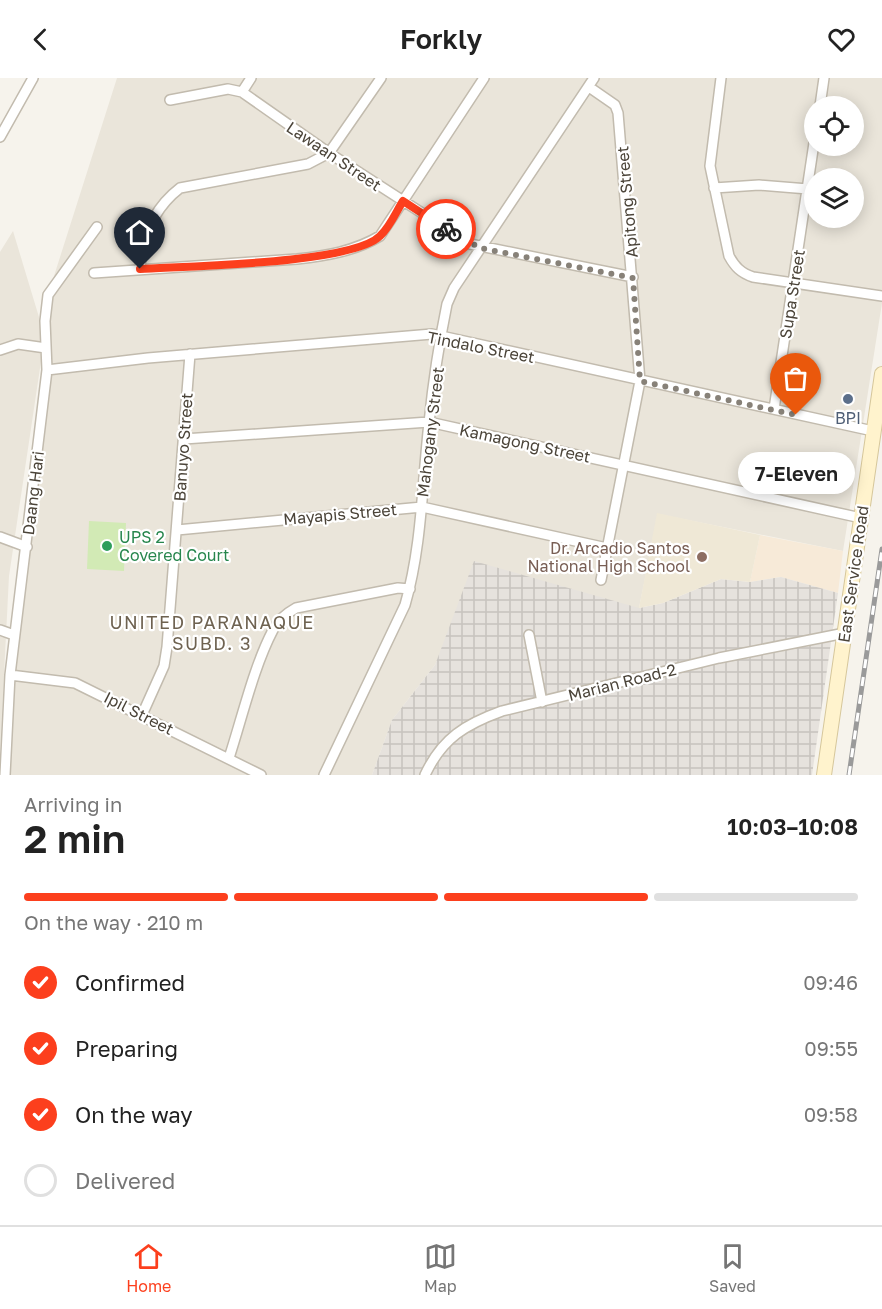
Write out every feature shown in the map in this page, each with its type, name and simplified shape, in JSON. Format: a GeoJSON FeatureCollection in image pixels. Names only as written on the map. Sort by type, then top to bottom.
{"type":"FeatureCollection","features":[{"type":"Feature","properties":{"kind":"main road","name":"East Service Road"},"geometry":{"type":"LineString","coordinates":[[824,775],[882,374]]}},
{"type":"Feature","properties":{"kind":"street"},"geometry":{"type":"LineString","coordinates":[[0,136],[33,78]]}},
{"type":"Feature","properties":{"kind":"street"},"geometry":{"type":"LineString","coordinates":[[171,100],[228,89],[242,92],[251,78]]}},
{"type":"Feature","properties":{"kind":"street"},"geometry":{"type":"LineString","coordinates":[[140,269],[142,246],[148,230],[168,197],[180,188],[308,164],[328,153],[381,78]]}},
{"type":"Feature","properties":{"kind":"street"},"geometry":{"type":"LineString","coordinates":[[94,273],[324,256],[366,245],[380,236],[484,78]]}},
{"type":"Feature","properties":{"kind":"street"},"geometry":{"type":"LineString","coordinates":[[721,78],[710,151],[714,188],[729,256],[734,266],[744,274],[753,277],[882,296]]}},
{"type":"Feature","properties":{"kind":"street"},"geometry":{"type":"LineString","coordinates":[[821,96],[824,78]]}},
{"type":"Feature","properties":{"kind":"street","name":"Mahogany Street"},"geometry":{"type":"LineString","coordinates":[[324,775],[410,590],[422,507],[429,422],[450,296],[591,82]]}},
{"type":"Feature","properties":{"kind":"street","name":"Apitong Street"},"geometry":{"type":"LineString","coordinates":[[591,82],[615,105],[618,113],[640,381],[602,579]]}},
{"type":"Feature","properties":{"kind":"street","name":"Lawaan Street"},"geometry":{"type":"LineString","coordinates":[[242,92],[328,153],[470,244],[480,248],[633,278]]}},
{"type":"Feature","properties":{"kind":"street"},"geometry":{"type":"LineString","coordinates":[[714,188],[759,185],[804,189]]}},
{"type":"Feature","properties":{"kind":"street","name":"Supa Street"},"geometry":{"type":"LineString","coordinates":[[774,409],[804,216]]}},
{"type":"Feature","properties":{"kind":"street","name":"Daang Hari"},"geometry":{"type":"LineString","coordinates":[[5,775],[14,635],[27,548],[47,370],[45,321],[50,292],[97,227]]}},
{"type":"Feature","properties":{"kind":"street","name":"Tindalo Street"},"geometry":{"type":"LineString","coordinates":[[47,370],[190,354],[432,334],[873,431]]}},
{"type":"Feature","properties":{"kind":"street"},"geometry":{"type":"LineString","coordinates":[[0,350],[18,344],[46,348]]}},
{"type":"Feature","properties":{"kind":"street","name":"Banuyo Street"},"geometry":{"type":"LineString","coordinates":[[142,715],[164,666],[167,647],[190,354]]}},
{"type":"Feature","properties":{"kind":"street","name":"Kamagong Street"},"geometry":{"type":"LineString","coordinates":[[184,439],[429,422],[861,518]]}},
{"type":"Feature","properties":{"kind":"street","name":"Mayapis Street"},"geometry":{"type":"LineString","coordinates":[[177,530],[422,507],[607,548]]}},
{"type":"Feature","properties":{"kind":"street"},"geometry":{"type":"LineString","coordinates":[[0,537],[27,548]]}},
{"type":"Feature","properties":{"kind":"street"},"geometry":{"type":"LineString","coordinates":[[229,758],[274,629],[286,614],[308,605],[398,588],[410,590]]}},
{"type":"Feature","properties":{"kind":"street"},"geometry":{"type":"LineString","coordinates":[[0,630],[14,635]]}},
{"type":"Feature","properties":{"kind":"street","name":"Marian Road-2"},"geometry":{"type":"LineString","coordinates":[[425,775],[437,754],[463,727],[502,711],[728,656],[845,633]]}},
{"type":"Feature","properties":{"kind":"street"},"geometry":{"type":"LineString","coordinates":[[529,635],[542,702]]}},
{"type":"Feature","properties":{"kind":"street","name":"Ipil Street"},"geometry":{"type":"LineString","coordinates":[[10,675],[75,683],[261,775]]}},
{"type":"Feature","properties":{"kind":"shaded area"},"geometry":{"type":"Polygon","coordinates":[[[117,78],[882,78],[882,303],[843,551],[658,514],[639,608],[445,642],[435,665],[392,720],[372,775],[11,775],[10,675],[48,349],[43,348],[9,576],[0,753],[0,252],[13,231],[48,347],[54,276],[117,78]]]}},
{"type":"Feature","properties":{"kind":"shaded area","name":"Dr. Arcadio Santos National High School"},"geometry":{"type":"Polygon","coordinates":[[[657,513],[760,535],[750,582],[721,579],[663,603],[639,608],[657,513]]]}},
{"type":"Feature","properties":{"kind":"shaded area"},"geometry":{"type":"Polygon","coordinates":[[[760,535],[843,551],[838,593],[781,577],[750,582],[760,535]]]}},
{"type":"Feature","properties":{"kind":"shaded area"},"geometry":{"type":"Polygon","coordinates":[[[474,561],[639,608],[663,603],[721,579],[750,582],[781,577],[838,593],[812,775],[372,775],[392,720],[435,665],[474,561]]]}},
{"type":"Feature","properties":{"kind":"green space","name":"UPS 2 Covered Court"},"geometry":{"type":"Polygon","coordinates":[[[89,521],[126,523],[124,571],[87,569],[89,521]]]}},
{"type":"Feature","properties":{"kind":"railway"},"geometry":{"type":"LineString","coordinates":[[849,775],[882,549]]}},
{"type":"Feature","properties":{"kind":"way so far"},"geometry":{"type":"LineString","coordinates":[[446,229],[480,248],[633,278],[640,381],[796,415]]}},
{"type":"Feature","properties":{"kind":"place","name":"BPI"},"geometry":{"type":"Point","coordinates":[848,399]}},
{"type":"Feature","properties":{"kind":"place","name":"7-Eleven"},"geometry":{"type":"Point","coordinates":[796,415]}},
{"type":"Feature","properties":{"kind":"place","name":"UPS 2 Covered Court"},"geometry":{"type":"Point","coordinates":[107,546]}},
{"type":"Feature","properties":{"kind":"place","name":"Dr. Arcadio Santos National High School"},"geometry":{"type":"Point","coordinates":[702,557]}},
{"type":"Feature","properties":{"kind":"district","name":"UNITED PARANAQUE SUBD. 3"},"geometry":{"type":"Point","coordinates":[212,633]}},
{"type":"Feature","properties":{"kind":"route"},"geometry":{"type":"LineString","coordinates":[[140,269],[324,256],[366,245],[380,236],[403,201],[446,229]]}}]}
